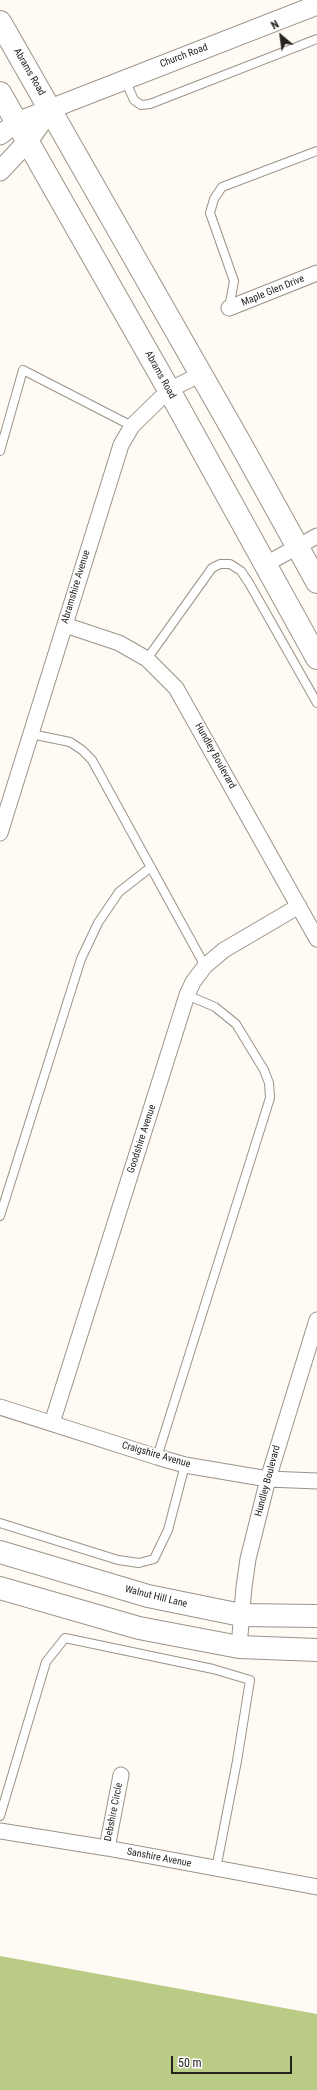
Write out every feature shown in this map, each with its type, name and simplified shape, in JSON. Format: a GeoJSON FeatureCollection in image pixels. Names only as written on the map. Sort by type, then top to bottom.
{"type":"FeatureCollection","features":[{"type":"Feature","properties":{"kind":"main road","name":"Abrams Road"},"geometry":{"type":"LineString","coordinates":[[0,22],[51,109],[317,582]]}},
{"type":"Feature","properties":{"kind":"main road","name":"Abrams Road"},"geometry":{"type":"LineString","coordinates":[[0,94],[169,390],[317,658]]}},
{"type":"Feature","properties":{"kind":"main road","name":"Walnut Hill Lane"},"geometry":{"type":"LineString","coordinates":[[0,1552],[148,1596],[241,1615],[317,1616]]}},
{"type":"Feature","properties":{"kind":"main road"},"geometry":{"type":"LineString","coordinates":[[0,1588],[139,1628],[239,1647],[317,1650]]}},
{"type":"Feature","properties":{"kind":"street","name":"Church Road"},"geometry":{"type":"LineString","coordinates":[[0,135],[17,122],[317,5]]}},
{"type":"Feature","properties":{"kind":"street"},"geometry":{"type":"LineString","coordinates":[[0,171],[28,141],[51,109]]}},
{"type":"Feature","properties":{"kind":"street","name":"Maple Glen Drive"},"geometry":{"type":"LineString","coordinates":[[229,308],[317,273]]}},
{"type":"Feature","properties":{"kind":"street","name":"Abramshire Avenue"},"geometry":{"type":"LineString","coordinates":[[0,833],[111,471],[121,445],[132,426],[169,390],[201,374]]}},
{"type":"Feature","properties":{"kind":"street"},"geometry":{"type":"LineString","coordinates":[[266,564],[317,536]]}},
{"type":"Feature","properties":{"kind":"street","name":"Hundley Boulevard"},"geometry":{"type":"LineString","coordinates":[[65,625],[119,643],[147,659],[176,688],[191,712],[317,939]]}},
{"type":"Feature","properties":{"kind":"street","name":"Goodshire Avenue"},"geometry":{"type":"LineString","coordinates":[[52,1423],[187,995],[193,982],[205,966],[224,950],[299,906]]}},
{"type":"Feature","properties":{"kind":"street","name":"Hundley Boulevard"},"geometry":{"type":"LineString","coordinates":[[239,1647],[241,1615],[248,1559],[268,1479],[317,1320]]}},
{"type":"Feature","properties":{"kind":"street","name":"Craigshire Avenue"},"geometry":{"type":"LineString","coordinates":[[0,1407],[156,1458],[185,1465],[268,1479],[317,1481]]}},
{"type":"Feature","properties":{"kind":"street","name":"Debshire Circle"},"geometry":{"type":"LineString","coordinates":[[107,1848],[121,1776]]}},
{"type":"Feature","properties":{"kind":"street","name":"Sanshire Avenue"},"geometry":{"type":"LineString","coordinates":[[0,1831],[107,1848],[317,1887]]}},
{"type":"Feature","properties":{"kind":"lane"},"geometry":{"type":"LineString","coordinates":[[124,79],[134,100],[141,105],[150,104],[317,39]]}},
{"type":"Feature","properties":{"kind":"lane"},"geometry":{"type":"LineString","coordinates":[[229,308],[234,281],[210,213],[214,199],[222,187],[317,151]]}},
{"type":"Feature","properties":{"kind":"lane"},"geometry":{"type":"LineString","coordinates":[[0,451],[23,370],[132,426]]}},
{"type":"Feature","properties":{"kind":"lane"},"geometry":{"type":"LineString","coordinates":[[147,659],[212,568],[220,564],[230,564],[240,571],[249,583],[317,703]]}},
{"type":"Feature","properties":{"kind":"lane"},"geometry":{"type":"LineString","coordinates":[[31,734],[70,742],[82,750],[92,760],[205,966]]}},
{"type":"Feature","properties":{"kind":"lane"},"geometry":{"type":"LineString","coordinates":[[0,1216],[80,959],[98,923],[118,892],[151,867]]}},
{"type":"Feature","properties":{"kind":"lane"},"geometry":{"type":"LineString","coordinates":[[156,1458],[270,1098],[269,1083],[264,1070],[236,1024],[215,1007],[187,995]]}},
{"type":"Feature","properties":{"kind":"lane"},"geometry":{"type":"LineString","coordinates":[[0,1523],[118,1560],[139,1563],[154,1559],[168,1530],[185,1465]]}},
{"type":"Feature","properties":{"kind":"lane"},"geometry":{"type":"LineString","coordinates":[[0,1816],[46,1662],[65,1638],[213,1669],[250,1680],[237,1761],[216,1869]]}},
{"type":"Feature","properties":{"kind":"green space"},"geometry":{"type":"Polygon","coordinates":[[[0,1956],[317,2014],[317,2090],[0,2090],[0,1956]]]}}]}
